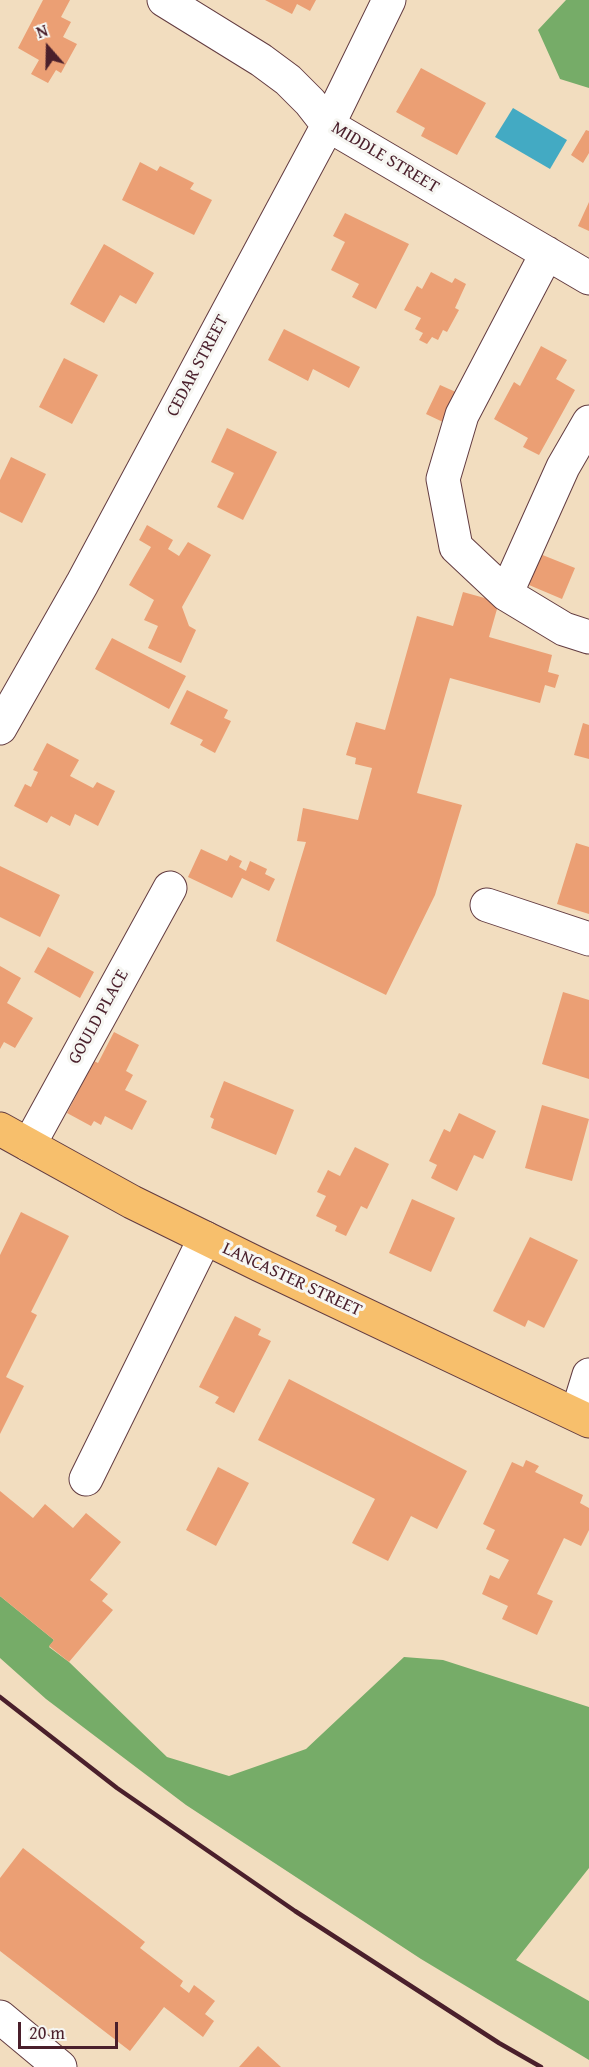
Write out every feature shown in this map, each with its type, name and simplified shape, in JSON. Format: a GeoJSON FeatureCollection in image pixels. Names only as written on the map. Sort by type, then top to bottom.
{"type":"FeatureCollection","features":[{"type":"Feature","properties":{"kind":"main road","name":"LANCASTER STREET"},"geometry":{"type":"LineString","coordinates":[[0,1129],[132,1202],[583,1418]]}},
{"type":"Feature","properties":{"kind":"street","name":"MIDDLE STREET"},"geometry":{"type":"LineString","coordinates":[[164,0],[261,60],[288,80],[310,102],[328,125],[589,278]]}},
{"type":"Feature","properties":{"kind":"street","name":"CEDAR STREET"},"geometry":{"type":"LineString","coordinates":[[0,728],[82,584],[328,125],[389,0]]}},
{"type":"Feature","properties":{"kind":"street"},"geometry":{"type":"LineString","coordinates":[[547,253],[462,415],[443,479],[456,547],[506,594],[564,629],[589,637]]}},
{"type":"Feature","properties":{"kind":"street"},"geometry":{"type":"LineString","coordinates":[[506,594],[563,467],[589,422]]}},
{"type":"Feature","properties":{"kind":"street","name":"GOULD PLACE"},"geometry":{"type":"LineString","coordinates":[[29,1145],[170,888]]}},
{"type":"Feature","properties":{"kind":"street"},"geometry":{"type":"LineString","coordinates":[[487,905],[589,939]]}},
{"type":"Feature","properties":{"kind":"street"},"geometry":{"type":"LineString","coordinates":[[86,1479],[205,1238]]}},
{"type":"Feature","properties":{"kind":"street"},"geometry":{"type":"LineString","coordinates":[[583,1418],[589,1375]]}},
{"type":"Feature","properties":{"kind":"street"},"geometry":{"type":"LineString","coordinates":[[0,2017],[60,2067]]}},
{"type":"Feature","properties":{"kind":"green space"},"geometry":{"type":"Polygon","coordinates":[[[566,0],[589,0],[589,88],[560,79],[538,30],[566,0]]]}},
{"type":"Feature","properties":{"kind":"green space"},"geometry":{"type":"Polygon","coordinates":[[[0,1596],[54,1640],[49,1647],[69,1662],[167,1757],[229,1776],[306,1749],[404,1657],[443,1660],[589,1707],[589,1868],[516,1960],[589,2001],[589,2060],[421,1959],[186,1805],[46,1699],[0,1658],[0,1596]]]}},
{"type":"Feature","properties":{"kind":"water"},"geometry":{"type":"Polygon","coordinates":[[[513,108],[567,140],[550,169],[495,137],[513,108]]]}},
{"type":"Feature","properties":{"kind":"building"},"geometry":{"type":"Polygon","coordinates":[[[43,0],[70,0],[61,17],[71,22],[63,37],[77,44],[61,73],[56,70],[48,83],[31,74],[39,60],[18,48],[43,0]]]}},
{"type":"Feature","properties":{"kind":"building"},"geometry":{"type":"Polygon","coordinates":[[[265,0],[316,0],[310,11],[297,4],[292,14],[265,0]]]}},
{"type":"Feature","properties":{"kind":"building"},"geometry":{"type":"Polygon","coordinates":[[[421,68],[486,103],[457,155],[421,136],[425,128],[396,112],[421,68]]]}},
{"type":"Feature","properties":{"kind":"building"},"geometry":{"type":"Polygon","coordinates":[[[586,130],[589,131],[589,153],[583,163],[571,155],[586,130]]]}},
{"type":"Feature","properties":{"kind":"building"},"geometry":{"type":"Polygon","coordinates":[[[140,162],[157,171],[160,166],[194,183],[190,189],[212,200],[194,235],[122,200],[140,162]]]}},
{"type":"Feature","properties":{"kind":"building"},"geometry":{"type":"Polygon","coordinates":[[[589,202],[589,231],[578,226],[589,202]]]}},
{"type":"Feature","properties":{"kind":"building"},"geometry":{"type":"Polygon","coordinates":[[[345,213],[409,244],[376,309],[352,297],[359,284],[331,270],[345,242],[333,236],[345,213]]]}},
{"type":"Feature","properties":{"kind":"building"},"geometry":{"type":"Polygon","coordinates":[[[104,244],[154,273],[136,304],[120,295],[104,323],[70,304],[104,244]]]}},
{"type":"Feature","properties":{"kind":"building"},"geometry":{"type":"Polygon","coordinates":[[[431,272],[452,283],[455,278],[466,284],[455,308],[459,310],[447,332],[443,330],[438,340],[432,337],[427,344],[419,340],[423,333],[415,329],[421,318],[404,310],[417,286],[422,289],[431,272]]]}},
{"type":"Feature","properties":{"kind":"building"},"geometry":{"type":"Polygon","coordinates":[[[284,329],[360,367],[349,388],[313,369],[308,381],[268,360],[284,329]]]}},
{"type":"Feature","properties":{"kind":"building"},"geometry":{"type":"Polygon","coordinates":[[[541,346],[567,360],[556,379],[575,390],[539,455],[523,447],[528,438],[494,419],[514,382],[520,386],[541,346]]]}},
{"type":"Feature","properties":{"kind":"building"},"geometry":{"type":"Polygon","coordinates":[[[64,358],[98,375],[72,424],[39,407],[64,358]]]}},
{"type":"Feature","properties":{"kind":"building"},"geometry":{"type":"Polygon","coordinates":[[[440,385],[458,393],[445,423],[426,414],[440,385]]]}},
{"type":"Feature","properties":{"kind":"building"},"geometry":{"type":"Polygon","coordinates":[[[227,428],[277,452],[243,520],[217,507],[234,473],[211,462],[227,428]]]}},
{"type":"Feature","properties":{"kind":"building"},"geometry":{"type":"Polygon","coordinates":[[[11,457],[46,474],[22,523],[0,512],[0,480],[11,457]]]}},
{"type":"Feature","properties":{"kind":"building"},"geometry":{"type":"Polygon","coordinates":[[[147,525],[173,540],[168,549],[179,556],[188,542],[211,555],[182,607],[189,626],[196,630],[181,663],[148,648],[158,626],[144,620],[154,600],[129,585],[151,547],[139,540],[147,525]]]}},
{"type":"Feature","properties":{"kind":"building"},"geometry":{"type":"Polygon","coordinates":[[[535,552],[575,568],[562,599],[522,582],[535,552]]]}},
{"type":"Feature","properties":{"kind":"building"},"geometry":{"type":"Polygon","coordinates":[[[463,592],[499,602],[489,637],[552,655],[548,672],[559,675],[555,688],[545,685],[540,703],[450,678],[417,793],[462,805],[435,895],[386,995],[276,941],[306,842],[297,841],[303,808],[358,820],[372,768],[355,764],[356,758],[346,755],[356,722],[385,730],[417,616],[453,626],[463,592]]]}},
{"type":"Feature","properties":{"kind":"building"},"geometry":{"type":"Polygon","coordinates":[[[112,638],[186,676],[169,709],[95,669],[112,638]]]}},
{"type":"Feature","properties":{"kind":"building"},"geometry":{"type":"Polygon","coordinates":[[[187,690],[228,710],[224,718],[231,721],[215,753],[200,745],[203,740],[170,724],[187,690]]]}},
{"type":"Feature","properties":{"kind":"building"},"geometry":{"type":"Polygon","coordinates":[[[583,723],[589,725],[589,759],[574,755],[583,723]]]}},
{"type":"Feature","properties":{"kind":"building"},"geometry":{"type":"Polygon","coordinates":[[[47,743],[79,760],[70,776],[93,788],[97,782],[115,791],[98,826],[75,814],[70,826],[51,816],[47,823],[14,806],[25,784],[31,787],[38,772],[33,770],[47,743]]]}},
{"type":"Feature","properties":{"kind":"building"},"geometry":{"type":"Polygon","coordinates":[[[576,843],[589,847],[589,914],[557,904],[576,843]]]}},
{"type":"Feature","properties":{"kind":"building"},"geometry":{"type":"Polygon","coordinates":[[[201,849],[227,861],[230,855],[242,861],[239,867],[246,871],[250,861],[267,869],[265,874],[275,879],[269,891],[242,878],[232,898],[188,877],[201,849]]]}},
{"type":"Feature","properties":{"kind":"building"},"geometry":{"type":"Polygon","coordinates":[[[0,866],[60,895],[40,937],[0,917],[0,866]]]}},
{"type":"Feature","properties":{"kind":"building"},"geometry":{"type":"Polygon","coordinates":[[[48,947],[94,972],[80,998],[34,972],[48,947]]]}},
{"type":"Feature","properties":{"kind":"building"},"geometry":{"type":"Polygon","coordinates":[[[0,966],[21,978],[7,1003],[33,1018],[15,1048],[4,1042],[0,1049],[0,966]]]}},
{"type":"Feature","properties":{"kind":"building"},"geometry":{"type":"Polygon","coordinates":[[[563,992],[589,1000],[589,1079],[542,1064],[563,992]]]}},
{"type":"Feature","properties":{"kind":"building"},"geometry":{"type":"Polygon","coordinates":[[[114,1032],[139,1045],[126,1071],[133,1075],[125,1090],[147,1101],[132,1130],[105,1116],[101,1125],[94,1121],[91,1126],[67,1113],[94,1061],[98,1063],[114,1032]]]}},
{"type":"Feature","properties":{"kind":"building"},"geometry":{"type":"Polygon","coordinates":[[[224,1081],[294,1110],[276,1155],[211,1128],[214,1119],[210,1117],[224,1081]]]}},
{"type":"Feature","properties":{"kind":"building"},"geometry":{"type":"Polygon","coordinates":[[[542,1105],[589,1119],[572,1181],[525,1168],[542,1105]]]}},
{"type":"Feature","properties":{"kind":"building"},"geometry":{"type":"Polygon","coordinates":[[[459,1113],[496,1131],[483,1159],[474,1155],[457,1191],[431,1178],[437,1165],[429,1161],[444,1129],[450,1132],[459,1113]]]}},
{"type":"Feature","properties":{"kind":"building"},"geometry":{"type":"Polygon","coordinates":[[[355,1147],[389,1164],[367,1209],[361,1206],[346,1236],[335,1231],[337,1226],[316,1216],[326,1196],[317,1192],[328,1170],[340,1176],[355,1147]]]}},
{"type":"Feature","properties":{"kind":"building"},"geometry":{"type":"Polygon","coordinates":[[[412,1199],[455,1218],[431,1272],[389,1253],[412,1199]]]}},
{"type":"Feature","properties":{"kind":"building"},"geometry":{"type":"Polygon","coordinates":[[[21,1212],[69,1236],[31,1312],[37,1315],[6,1377],[24,1386],[0,1434],[0,1255],[21,1212]]]}},
{"type":"Feature","properties":{"kind":"building"},"geometry":{"type":"Polygon","coordinates":[[[530,1237],[578,1260],[544,1328],[528,1320],[525,1327],[493,1311],[530,1237]]]}},
{"type":"Feature","properties":{"kind":"building"},"geometry":{"type":"Polygon","coordinates":[[[235,1316],[261,1329],[258,1335],[271,1341],[234,1413],[215,1403],[219,1397],[199,1387],[235,1316]]]}},
{"type":"Feature","properties":{"kind":"building"},"geometry":{"type":"Polygon","coordinates":[[[289,1379],[467,1471],[437,1529],[411,1516],[388,1561],[352,1543],[375,1499],[258,1440],[289,1379]]]}},
{"type":"Feature","properties":{"kind":"building"},"geometry":{"type":"Polygon","coordinates":[[[526,1460],[539,1466],[535,1472],[583,1495],[580,1503],[589,1508],[589,1530],[581,1546],[564,1538],[537,1594],[553,1601],[537,1635],[502,1619],[508,1606],[482,1594],[490,1575],[499,1579],[509,1560],[486,1549],[495,1530],[483,1524],[512,1462],[523,1467],[526,1460]]]}},
{"type":"Feature","properties":{"kind":"building"},"geometry":{"type":"Polygon","coordinates":[[[218,1467],[249,1483],[216,1546],[186,1530],[218,1467]]]}},
{"type":"Feature","properties":{"kind":"building"},"geometry":{"type":"Polygon","coordinates":[[[0,1491],[33,1518],[45,1504],[73,1528],[86,1513],[121,1542],[90,1580],[108,1594],[102,1601],[113,1610],[69,1662],[49,1646],[54,1640],[0,1596],[0,1491]]]}},
{"type":"Feature","properties":{"kind":"building"},"geometry":{"type":"Polygon","coordinates":[[[23,1848],[145,1942],[140,1948],[183,1981],[180,1986],[189,1993],[194,1985],[215,2001],[205,2014],[214,2021],[203,2037],[164,2007],[130,2051],[0,1951],[0,1878],[23,1848]]]}},
{"type":"Feature","properties":{"kind":"building"},"geometry":{"type":"Polygon","coordinates":[[[258,2046],[281,2067],[239,2067],[258,2046]]]}},
{"type":"Feature","properties":{"kind":"railway"},"geometry":{"type":"LineString","coordinates":[[0,1697],[117,1788],[295,1911],[499,2043],[541,2067]]}}]}
